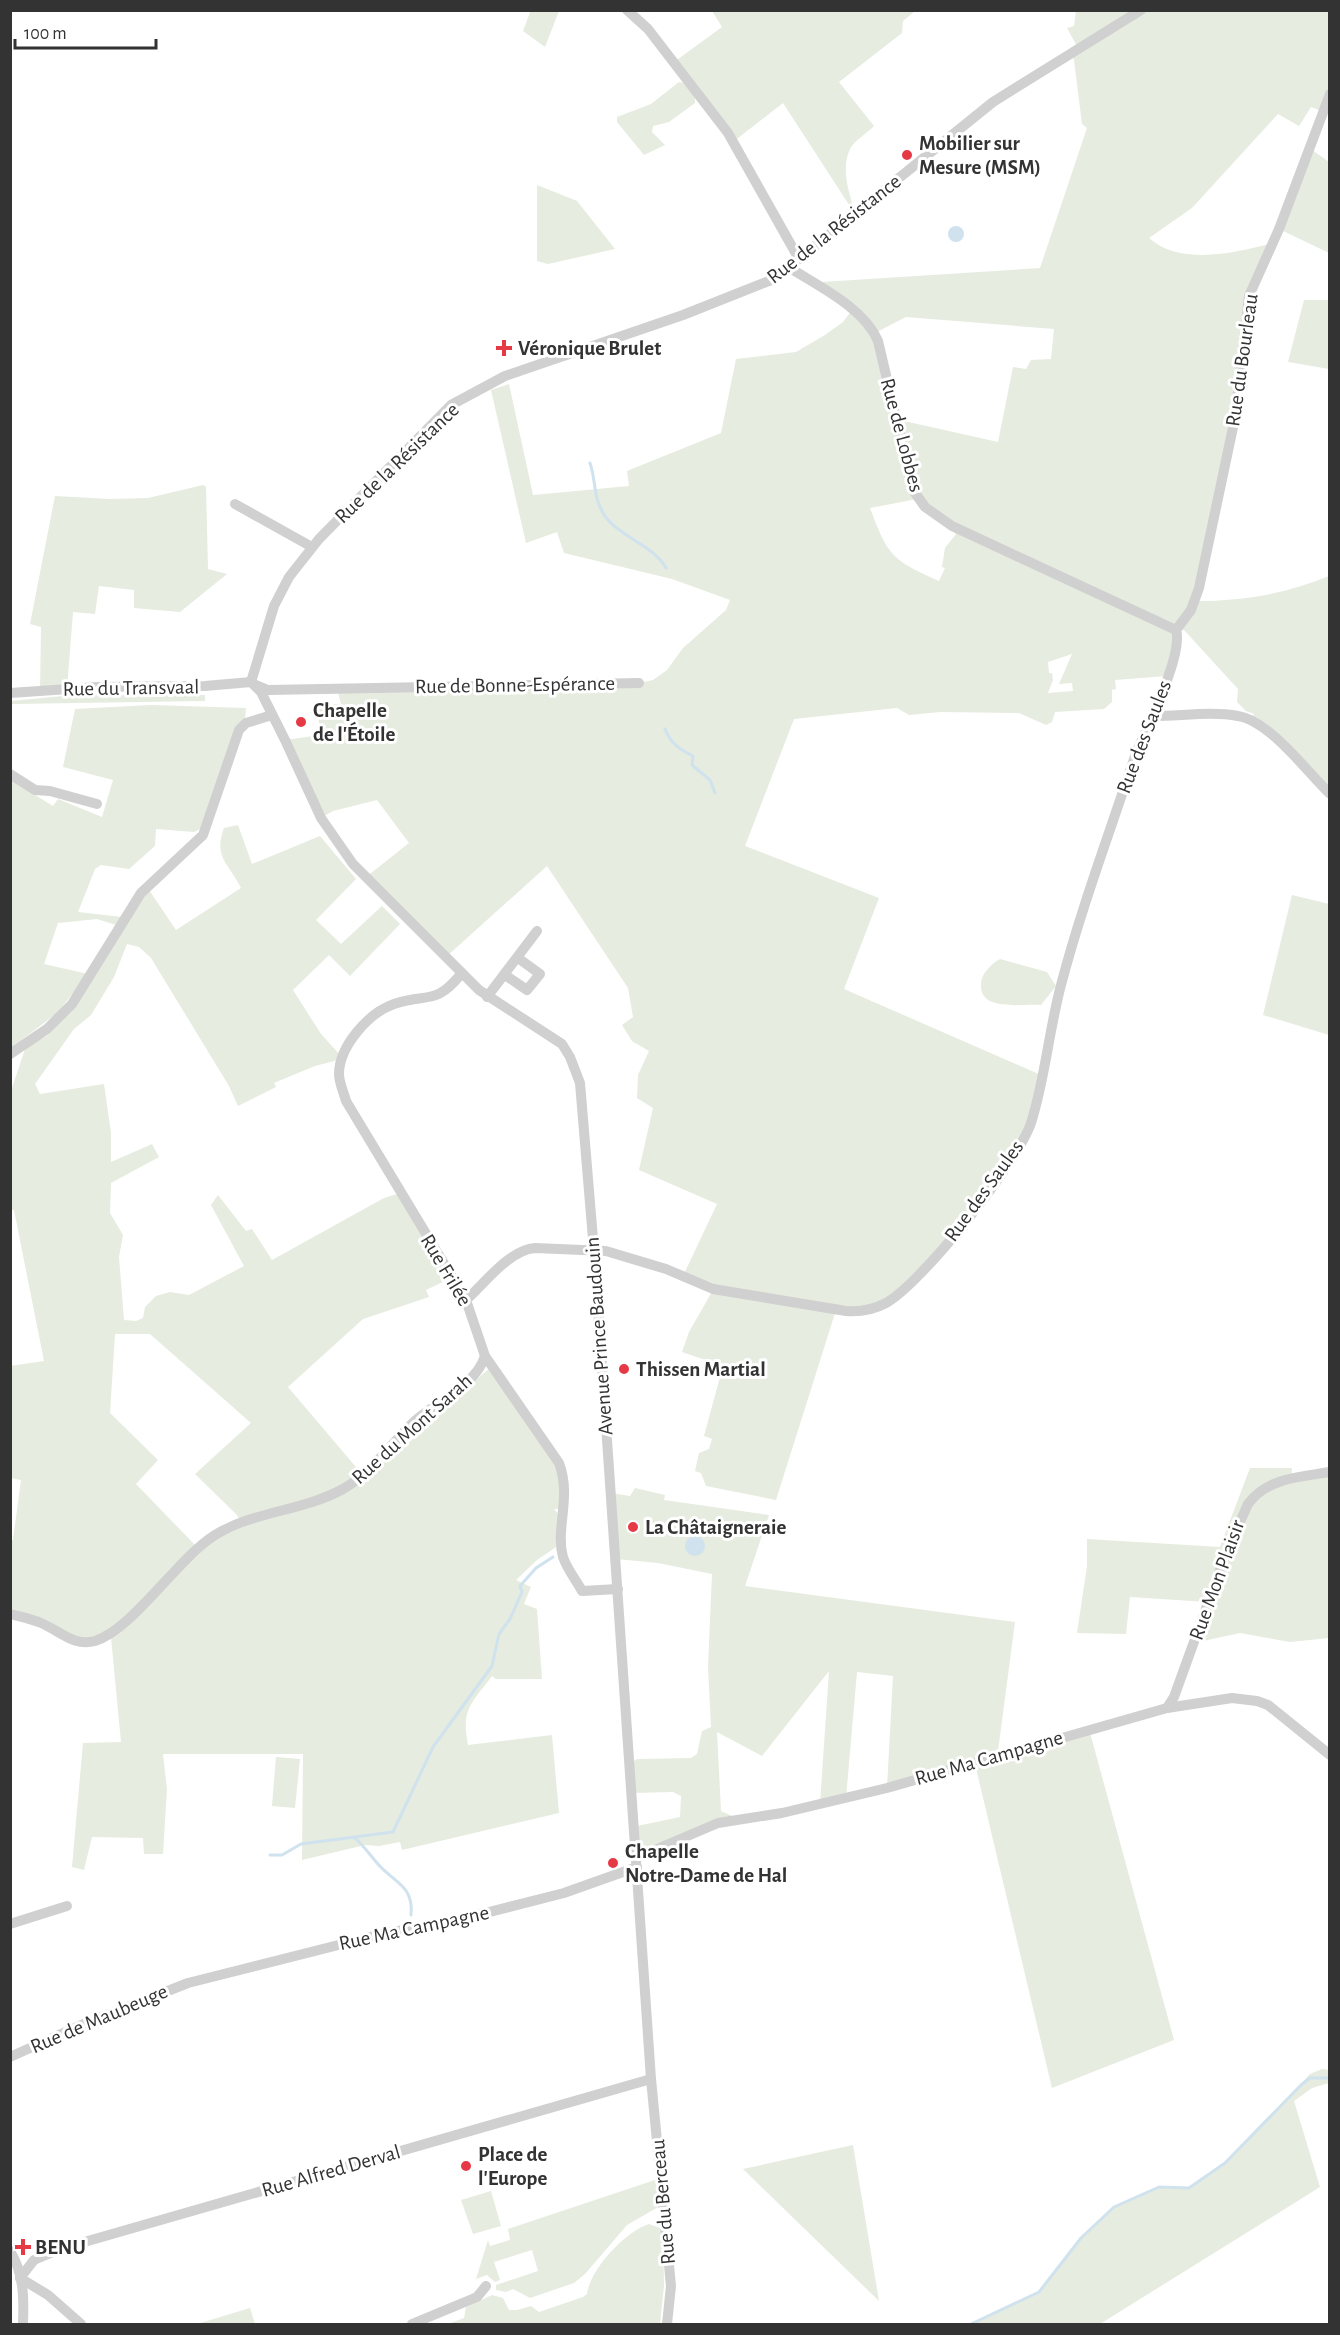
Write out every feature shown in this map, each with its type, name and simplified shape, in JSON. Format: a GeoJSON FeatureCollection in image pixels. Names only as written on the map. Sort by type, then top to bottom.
{"type":"FeatureCollection","features":[{"type":"Feature","properties":{"kind":"street"},"geometry":{"type":"LineString","coordinates":[[627,10],[648,29],[728,133],[799,259]]}},
{"type":"Feature","properties":{"kind":"street","name":"Rue de la Résistance"},"geometry":{"type":"LineString","coordinates":[[251,681],[279,593],[312,547],[451,405],[505,376],[693,311],[767,282],[790,268],[993,102],[1141,10]]}},
{"type":"Feature","properties":{"kind":"street","name":"Rue du Bourleau"},"geometry":{"type":"LineString","coordinates":[[1176,630],[1191,610],[1199,588],[1235,418],[1249,296],[1279,229],[1329,94]]}},
{"type":"Feature","properties":{"kind":"street","name":"Rue de Lobbes"},"geometry":{"type":"LineString","coordinates":[[790,268],[852,310],[872,328],[878,341],[913,490],[925,507],[952,526],[1176,630]]}},
{"type":"Feature","properties":{"kind":"street"},"geometry":{"type":"LineString","coordinates":[[235,504],[312,547]]}},
{"type":"Feature","properties":{"kind":"street","name":"Rue des Saules"},"geometry":{"type":"LineString","coordinates":[[466,1300],[525,1249],[606,1251],[666,1269],[713,1289],[846,1311],[862,1311],[886,1303],[916,1279],[963,1225],[1017,1152],[1030,1124],[1061,985],[1134,759],[1144,731],[1154,716],[1177,645],[1176,630]]}},
{"type":"Feature","properties":{"kind":"street","name":"Rue de Bonne-Espérance"},"geometry":{"type":"LineString","coordinates":[[251,681],[268,690],[639,682]]}},
{"type":"Feature","properties":{"kind":"street","name":"Rue du Transvaal"},"geometry":{"type":"LineString","coordinates":[[10,693],[98,687],[205,686],[251,681]]}},
{"type":"Feature","properties":{"kind":"street","name":"Avenue Prince Baudouin"},"geometry":{"type":"LineString","coordinates":[[251,681],[261,692],[321,818],[353,864],[487,997],[556,1039],[570,1057],[582,1095],[651,2079]]}},
{"type":"Feature","properties":{"kind":"street"},"geometry":{"type":"LineString","coordinates":[[10,1054],[57,1021],[72,1004],[141,893],[193,845],[206,828],[239,730],[246,723],[272,715]]}},
{"type":"Feature","properties":{"kind":"street"},"geometry":{"type":"LineString","coordinates":[[1154,716],[1230,715],[1251,720],[1269,733],[1329,794]]}},
{"type":"Feature","properties":{"kind":"street"},"geometry":{"type":"LineString","coordinates":[[10,774],[35,790],[50,791],[97,804]]}},
{"type":"Feature","properties":{"kind":"street"},"geometry":{"type":"LineString","coordinates":[[487,997],[537,931]]}},
{"type":"Feature","properties":{"kind":"street"},"geometry":{"type":"LineString","coordinates":[[505,975],[527,990],[540,974],[518,958]]}},
{"type":"Feature","properties":{"kind":"street","name":"Rue Frilée"},"geometry":{"type":"LineString","coordinates":[[462,973],[441,995],[396,1003],[377,1012],[345,1052],[339,1071],[346,1101],[466,1300],[485,1356],[553,1452],[562,1470],[565,1491],[563,1557],[572,1575],[582,1591],[618,1588]]}},
{"type":"Feature","properties":{"kind":"street","name":"Rue du Mont Sarah"},"geometry":{"type":"LineString","coordinates":[[10,1614],[39,1622],[77,1642],[92,1642],[107,1635],[125,1622],[169,1575],[213,1536],[250,1519],[328,1495],[353,1483],[416,1420],[471,1378],[485,1356]]}},
{"type":"Feature","properties":{"kind":"street","name":"Rue Mon Plaisir"},"geometry":{"type":"LineString","coordinates":[[1167,1708],[1174,1697],[1225,1556],[1248,1504],[1253,1497],[1274,1483],[1329,1472]]}},
{"type":"Feature","properties":{"kind":"street","name":"Rue Ma Campagne"},"geometry":{"type":"LineString","coordinates":[[188,1983],[382,1934],[468,1918],[564,1893],[637,1863],[718,1823],[782,1813],[887,1788],[1167,1708],[1232,1698],[1257,1701],[1275,1710],[1329,1755]]}},
{"type":"Feature","properties":{"kind":"street"},"geometry":{"type":"LineString","coordinates":[[10,1924],[67,1906]]}},
{"type":"Feature","properties":{"kind":"street","name":"Rue de Maubeuge"},"geometry":{"type":"LineString","coordinates":[[10,2057],[79,2026],[188,1983]]}},
{"type":"Feature","properties":{"kind":"street","name":"Rue Alfred Derval"},"geometry":{"type":"LineString","coordinates":[[15,2279],[34,2260],[60,2249],[651,2079]]}},
{"type":"Feature","properties":{"kind":"street","name":"Rue du Berceau"},"geometry":{"type":"LineString","coordinates":[[651,2079],[670,2286],[667,2325]]}},
{"type":"Feature","properties":{"kind":"street"},"geometry":{"type":"LineString","coordinates":[[10,2251],[15,2279],[24,2301],[23,2325]]}},
{"type":"Feature","properties":{"kind":"street"},"geometry":{"type":"LineString","coordinates":[[15,2279],[48,2295],[81,2325]]}},
{"type":"Feature","properties":{"kind":"street"},"geometry":{"type":"LineString","coordinates":[[412,2325],[477,2296],[486,2286]]}},
{"type":"Feature","properties":{"kind":"shaded area"},"geometry":{"type":"Polygon","coordinates":[[[531,10],[559,11],[545,47],[523,31],[531,10]]]}},
{"type":"Feature","properties":{"kind":"shaded area"},"geometry":{"type":"Polygon","coordinates":[[[712,11],[915,11],[903,21],[902,33],[839,82],[874,126],[854,143],[847,157],[847,182],[855,214],[783,103],[733,142],[674,62],[722,27],[712,11]]]}},
{"type":"Feature","properties":{"kind":"shaded area"},"geometry":{"type":"Polygon","coordinates":[[[1076,11],[1329,11],[1329,94],[1322,111],[1311,107],[1299,126],[1278,114],[1192,208],[1149,238],[1162,247],[1192,255],[1226,253],[1273,243],[1254,281],[1239,388],[1196,601],[1231,600],[1264,595],[1296,588],[1329,576],[1329,794],[1251,720],[1254,714],[1246,711],[1237,702],[1238,689],[1184,630],[1176,630],[1167,676],[1115,680],[1116,689],[1112,690],[1112,702],[1104,709],[1055,712],[1052,722],[1046,725],[1019,713],[940,712],[909,715],[897,708],[794,719],[745,846],[879,898],[844,989],[1041,1075],[1030,1124],[962,1225],[886,1303],[836,1310],[776,1500],[706,1486],[701,1473],[695,1471],[699,1453],[709,1449],[712,1439],[704,1436],[723,1366],[682,1352],[689,1332],[713,1290],[683,1276],[717,1204],[639,1170],[653,1108],[637,1098],[638,1075],[649,1051],[632,1041],[622,1025],[633,1017],[628,988],[547,866],[446,957],[366,877],[409,843],[377,800],[333,811],[321,818],[285,740],[321,735],[316,705],[341,704],[337,689],[639,683],[653,680],[667,670],[683,648],[726,610],[730,600],[672,579],[564,553],[557,532],[526,543],[491,390],[509,384],[533,495],[629,486],[627,471],[721,433],[736,359],[796,352],[843,322],[852,310],[822,282],[1040,268],[1087,128],[1082,124],[1074,60],[1070,53],[1078,48],[1067,28],[1074,26],[1076,11]],[[906,317],[875,333],[895,419],[998,442],[1013,367],[1026,369],[1031,360],[1051,359],[1054,329],[906,317]],[[917,499],[870,508],[887,547],[894,555],[911,567],[939,581],[945,568],[942,567],[945,548],[956,534],[917,499]],[[1072,654],[1048,662],[1049,673],[1052,673],[1053,680],[1048,693],[1073,691],[1072,683],[1059,684],[1072,654]]]}},
{"type":"Feature","properties":{"kind":"shaded area"},"geometry":{"type":"Polygon","coordinates":[[[679,82],[684,83],[695,97],[695,103],[669,122],[653,126],[652,132],[665,145],[644,155],[617,122],[617,117],[651,104],[679,82]]]}},
{"type":"Feature","properties":{"kind":"shaded area"},"geometry":{"type":"Polygon","coordinates":[[[1308,147],[1329,162],[1329,253],[1279,229],[1308,147]]]}},
{"type":"Feature","properties":{"kind":"shaded area"},"geometry":{"type":"Polygon","coordinates":[[[537,185],[577,201],[615,249],[548,264],[537,261],[537,185]]]}},
{"type":"Feature","properties":{"kind":"shaded area"},"geometry":{"type":"Polygon","coordinates":[[[1304,300],[1329,300],[1329,369],[1288,362],[1304,300]]]}},
{"type":"Feature","properties":{"kind":"shaded area"},"geometry":{"type":"Polygon","coordinates":[[[203,485],[206,487],[208,569],[227,574],[180,612],[134,608],[134,590],[99,586],[95,614],[73,612],[67,689],[40,691],[41,627],[30,624],[55,496],[110,499],[148,498],[203,485]]]}},
{"type":"Feature","properties":{"kind":"shaded area"},"geometry":{"type":"Polygon","coordinates":[[[73,695],[205,695],[205,701],[11,704],[11,701],[73,695]]]}},
{"type":"Feature","properties":{"kind":"shaded area"},"geometry":{"type":"Polygon","coordinates":[[[151,705],[246,708],[245,720],[200,829],[194,832],[156,829],[155,846],[129,869],[101,865],[95,869],[78,912],[122,917],[116,925],[97,919],[58,923],[44,964],[88,974],[57,1013],[11,1048],[11,780],[53,806],[58,799],[102,817],[113,780],[63,767],[75,709],[151,705]]]}},
{"type":"Feature","properties":{"kind":"shaded area"},"geometry":{"type":"Polygon","coordinates":[[[238,825],[252,864],[320,836],[356,879],[316,920],[341,944],[382,906],[400,924],[350,976],[329,955],[293,990],[321,1034],[341,1056],[338,1060],[315,1066],[274,1083],[276,1087],[238,1106],[229,1086],[151,958],[139,947],[127,944],[114,977],[91,1015],[74,1029],[35,1084],[40,1094],[104,1084],[111,1133],[111,1162],[152,1144],[159,1157],[111,1183],[110,1213],[123,1235],[119,1257],[124,1320],[136,1321],[143,1318],[145,1307],[156,1296],[170,1292],[189,1295],[244,1266],[211,1205],[218,1195],[246,1231],[252,1229],[272,1260],[384,1198],[397,1194],[449,1279],[426,1290],[429,1297],[363,1319],[288,1387],[361,1473],[332,1492],[240,1521],[237,1515],[195,1474],[251,1423],[150,1334],[115,1334],[110,1413],[158,1460],[136,1484],[196,1546],[127,1615],[97,1636],[77,1638],[11,1611],[11,1540],[13,1540],[21,1480],[11,1478],[10,1366],[44,1361],[14,1210],[11,1210],[11,1091],[26,1046],[47,1036],[70,1012],[149,890],[176,930],[241,888],[224,860],[220,846],[224,828],[238,825]]]}},
{"type":"Feature","properties":{"kind":"shaded area"},"geometry":{"type":"Polygon","coordinates":[[[1292,895],[1329,904],[1329,1035],[1263,1015],[1292,895]]]}},
{"type":"Feature","properties":{"kind":"shaded area"},"geometry":{"type":"Polygon","coordinates":[[[1000,959],[1047,972],[1056,986],[1041,1005],[994,1003],[982,993],[981,980],[987,970],[1000,959]]]}},
{"type":"Feature","properties":{"kind":"shaded area"},"geometry":{"type":"Polygon","coordinates":[[[489,1369],[554,1462],[560,1480],[560,1509],[554,1509],[560,1516],[559,1545],[537,1560],[516,1580],[531,1587],[524,1604],[537,1609],[542,1679],[496,1679],[492,1676],[473,1701],[467,1715],[466,1733],[468,1745],[552,1735],[559,1813],[402,1850],[400,1842],[379,1846],[365,1845],[302,1860],[303,1754],[163,1754],[167,1789],[163,1854],[144,1854],[143,1838],[92,1837],[84,1870],[72,1867],[83,1743],[121,1742],[111,1637],[216,1538],[366,1478],[416,1428],[489,1369]]]}},
{"type":"Feature","properties":{"kind":"shaded area"},"geometry":{"type":"Polygon","coordinates":[[[1250,1468],[1292,1468],[1291,1478],[1329,1472],[1329,1638],[1290,1642],[1240,1633],[1203,1641],[1195,1640],[1208,1602],[1130,1597],[1126,1634],[1077,1633],[1087,1566],[1087,1539],[1220,1547],[1250,1468]]]}},
{"type":"Feature","properties":{"kind":"shaded area"},"geometry":{"type":"Polygon","coordinates":[[[635,1488],[665,1495],[664,1500],[769,1515],[745,1586],[1015,1622],[998,1751],[1089,1729],[1174,2040],[1052,2088],[975,1764],[887,1788],[893,1676],[857,1672],[846,1798],[820,1804],[829,1671],[762,1756],[717,1732],[721,1811],[739,1819],[636,1858],[637,1826],[680,1817],[681,1796],[673,1792],[632,1793],[630,1764],[637,1759],[691,1758],[697,1754],[702,1731],[711,1727],[708,1667],[712,1574],[658,1563],[616,1559],[611,1493],[630,1496],[635,1488]]]}},
{"type":"Feature","properties":{"kind":"shaded area"},"geometry":{"type":"Polygon","coordinates":[[[276,1757],[300,1759],[295,1808],[272,1806],[276,1757]]]}},
{"type":"Feature","properties":{"kind":"shaded area"},"geometry":{"type":"Polygon","coordinates":[[[1322,2069],[1329,2070],[1329,2083],[1312,2088],[1294,2101],[1320,2187],[1100,2324],[971,2324],[1039,2292],[1081,2238],[1114,2207],[1159,2187],[1189,2188],[1225,2163],[1310,2074],[1322,2069]]]}},
{"type":"Feature","properties":{"kind":"shaded area"},"geometry":{"type":"Polygon","coordinates":[[[853,2145],[879,2301],[743,2169],[853,2145]]]}},
{"type":"Feature","properties":{"kind":"shaded area"},"geometry":{"type":"Polygon","coordinates":[[[658,2179],[660,2206],[627,2225],[585,2274],[574,2283],[530,2298],[513,2289],[506,2292],[496,2290],[496,2285],[538,2271],[532,2250],[494,2262],[500,2280],[495,2282],[487,2275],[476,2279],[488,2240],[490,2246],[510,2240],[508,2229],[658,2179]]]}},
{"type":"Feature","properties":{"kind":"shaded area"},"geometry":{"type":"Polygon","coordinates":[[[491,2191],[501,2226],[473,2234],[461,2200],[491,2191]]]}},
{"type":"Feature","properties":{"kind":"shaded area"},"geometry":{"type":"Polygon","coordinates":[[[649,2224],[663,2229],[664,2286],[660,2324],[448,2324],[464,2318],[466,2307],[492,2295],[503,2298],[509,2310],[531,2306],[539,2312],[583,2297],[587,2294],[595,2274],[610,2252],[630,2234],[649,2224]]]}},
{"type":"Feature","properties":{"kind":"shaded area"},"geometry":{"type":"Polygon","coordinates":[[[250,2308],[255,2324],[197,2324],[250,2308]]]}},
{"type":"Feature","properties":{"kind":"water"},"geometry":{"type":"Polygon","coordinates":[[[956,226],[964,234],[956,242],[948,234],[956,226]]]}},
{"type":"Feature","properties":{"kind":"water"},"geometry":{"type":"Polygon","coordinates":[[[695,1536],[702,1539],[705,1546],[702,1553],[695,1556],[688,1553],[685,1546],[688,1539],[695,1536]]]}},
{"type":"Feature","properties":{"kind":"waterway"},"geometry":{"type":"LineString","coordinates":[[590,463],[603,513],[616,528],[653,553],[666,568]]}},
{"type":"Feature","properties":{"kind":"waterway"},"geometry":{"type":"LineString","coordinates":[[665,729],[674,743],[693,756],[692,765],[710,780],[715,793]]}},
{"type":"Feature","properties":{"kind":"waterway"},"geometry":{"type":"LineString","coordinates":[[270,1855],[282,1855],[301,1844],[393,1832],[433,1747],[492,1666],[499,1634],[510,1619],[522,1592],[520,1586],[536,1568],[553,1557]]}},
{"type":"Feature","properties":{"kind":"waterway"},"geometry":{"type":"LineString","coordinates":[[355,1838],[383,1870],[406,1891],[411,1905],[411,1915]]}},
{"type":"Feature","properties":{"kind":"waterway"},"geometry":{"type":"LineString","coordinates":[[971,2324],[1039,2292],[1081,2238],[1114,2207],[1159,2187],[1189,2188],[1225,2163],[1301,2085],[1310,2078],[1330,2078]]}},
{"type":"Feature","properties":{"kind":"place","name":"Mobilier sur Mesure (MSM)"},"geometry":{"type":"Point","coordinates":[907,155]}},
{"type":"Feature","properties":{"kind":"place","name":"Véronique Brulet"},"geometry":{"type":"Point","coordinates":[504,348]}},
{"type":"Feature","properties":{"kind":"place","name":"Chapelle de l'Étoile"},"geometry":{"type":"Point","coordinates":[301,722]}},
{"type":"Feature","properties":{"kind":"place","name":"Thissen Martial"},"geometry":{"type":"Point","coordinates":[624,1369]}},
{"type":"Feature","properties":{"kind":"place","name":"La Châtaigneraie"},"geometry":{"type":"Point","coordinates":[633,1527]}},
{"type":"Feature","properties":{"kind":"place","name":"Chapelle Notre-Dame de Hal"},"geometry":{"type":"Point","coordinates":[613,1863]}},
{"type":"Feature","properties":{"kind":"place","name":"Place de l'Europe"},"geometry":{"type":"Point","coordinates":[466,2166]}},
{"type":"Feature","properties":{"kind":"place","name":"BENU"},"geometry":{"type":"Point","coordinates":[23,2247]}}]}
